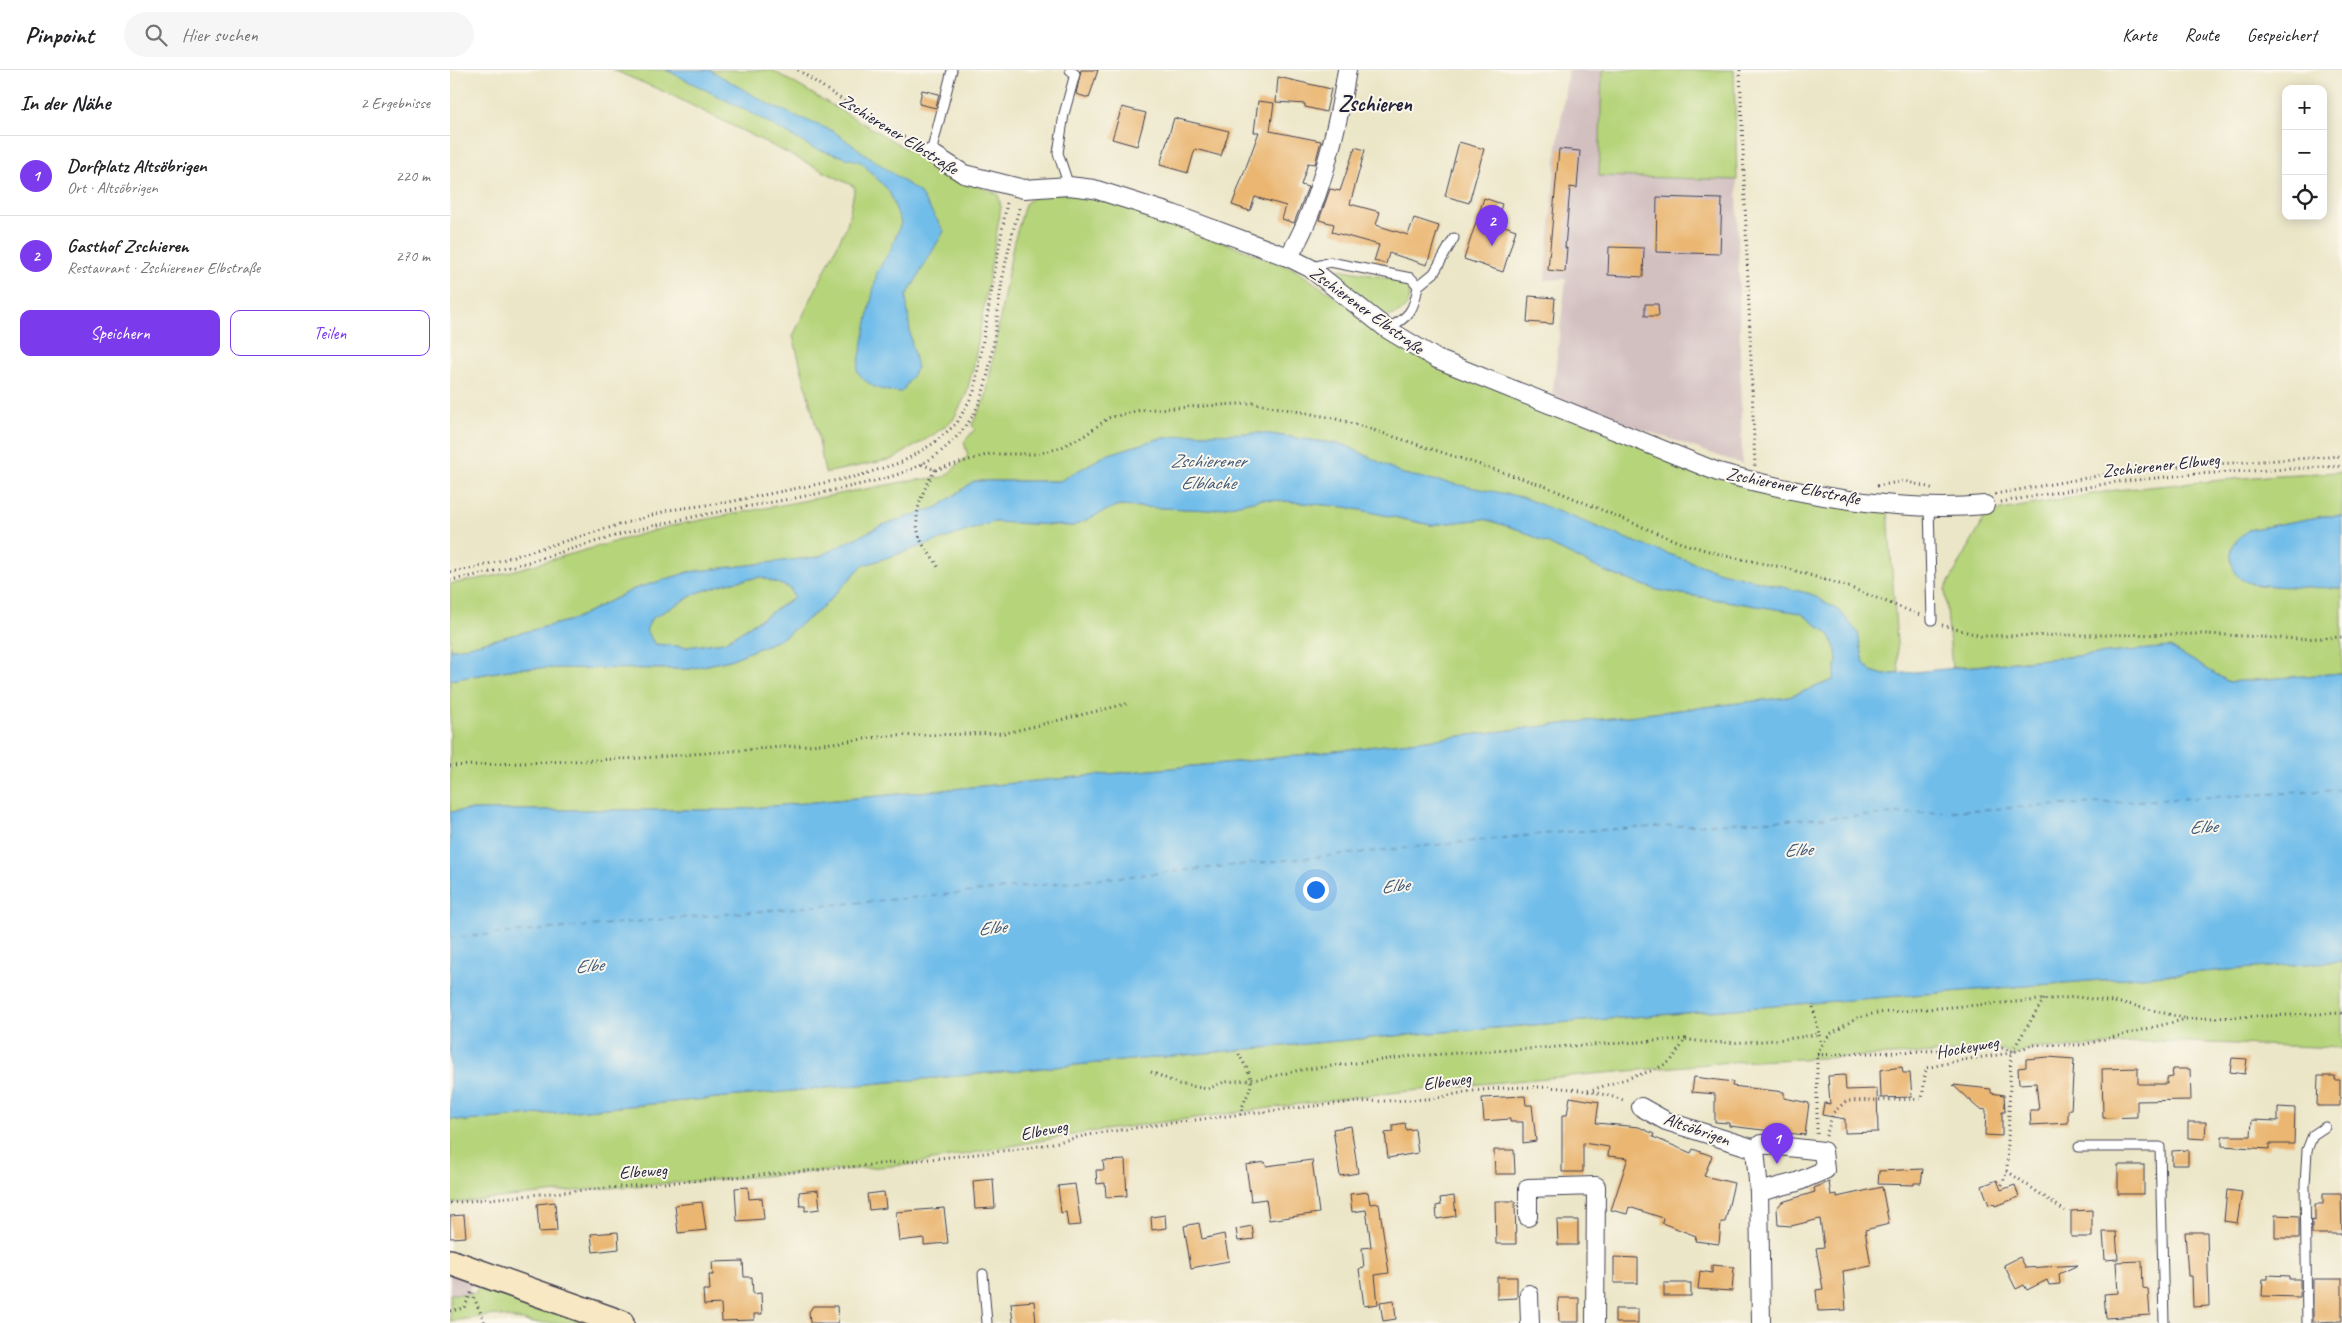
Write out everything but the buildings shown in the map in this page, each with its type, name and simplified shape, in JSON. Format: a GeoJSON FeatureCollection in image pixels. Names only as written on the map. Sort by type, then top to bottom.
{"type":"FeatureCollection","features":[{"type":"Feature","properties":{"kind":"street"},"geometry":{"type":"LineString","coordinates":[[1288,257],[1300,239],[1316,193],[1344,92],[1347,70]]}},
{"type":"Feature","properties":{"kind":"street","name":"Zschierener Elbstraße"},"geometry":{"type":"LineString","coordinates":[[931,153],[964,174],[1020,188],[1069,186],[1094,189],[1136,202],[1288,257],[1310,268],[1387,329],[1437,359],[1718,472],[1758,483],[1827,495],[1929,507],[1947,508],[1986,500]]}},
{"type":"Feature","properties":{"kind":"street","name":"Altsöbrigen"},"geometry":{"type":"LineString","coordinates":[[1641,1107],[1666,1120],[1755,1149],[1761,1144],[1820,1151]]}},
{"type":"Feature","properties":{"kind":"street"},"geometry":{"type":"LineString","coordinates":[[1755,1149],[1759,1192],[1761,1323]]}},
{"type":"Feature","properties":{"kind":"street"},"geometry":{"type":"LineString","coordinates":[[1759,1192],[1797,1182],[1825,1170],[1820,1151]]}},
{"type":"Feature","properties":{"kind":"street"},"geometry":{"type":"LineString","coordinates":[[1528,1217],[1528,1188],[1596,1186],[1595,1323]]}},
{"type":"Feature","properties":{"kind":"street"},"geometry":{"type":"LineString","coordinates":[[450,1262],[617,1322]]}},
{"type":"Feature","properties":{"kind":"street"},"geometry":{"type":"LineString","coordinates":[[1529,1294],[1530,1323]]}},
{"type":"Feature","properties":{"kind":"lane"},"geometry":{"type":"LineString","coordinates":[[931,153],[952,70]]}},
{"type":"Feature","properties":{"kind":"lane"},"geometry":{"type":"LineString","coordinates":[[1069,186],[1058,153],[1064,114],[1075,74],[1070,70]]}},
{"type":"Feature","properties":{"kind":"lane"},"geometry":{"type":"LineString","coordinates":[[1387,329],[1406,318],[1416,298],[1418,286],[1434,273],[1454,238]]}},
{"type":"Feature","properties":{"kind":"lane"},"geometry":{"type":"LineString","coordinates":[[1310,268],[1330,262],[1411,278],[1418,286]]}},
{"type":"Feature","properties":{"kind":"lane"},"geometry":{"type":"LineString","coordinates":[[1929,507],[1932,620]]}},
{"type":"Feature","properties":{"kind":"lane"},"geometry":{"type":"LineString","coordinates":[[2307,1323],[2305,1185],[2307,1150],[2314,1135],[2325,1127]]}},
{"type":"Feature","properties":{"kind":"lane"},"geometry":{"type":"LineString","coordinates":[[2079,1147],[2160,1147],[2164,1323]]}},
{"type":"Feature","properties":{"kind":"lane"},"geometry":{"type":"LineString","coordinates":[[983,1274],[987,1323]]}},
{"type":"Feature","properties":{"kind":"path","name":"Zschierener Elbstraße"},"geometry":{"type":"LineString","coordinates":[[798,70],[863,114],[931,153]]}},
{"type":"Feature","properties":{"kind":"path"},"geometry":{"type":"LineString","coordinates":[[1740,70],[1755,473],[1758,483]]}},
{"type":"Feature","properties":{"kind":"path"},"geometry":{"type":"LineString","coordinates":[[450,580],[503,569],[655,525],[818,494],[878,480],[922,464],[942,451],[959,434],[972,416],[980,399],[985,382],[1002,279],[1020,188]]}},
{"type":"Feature","properties":{"kind":"path"},"geometry":{"type":"LineString","coordinates":[[450,572],[475,568],[669,510],[729,502],[858,476],[902,462],[934,443],[957,424],[974,392],[1005,204],[1020,188]]}},
{"type":"Feature","properties":{"kind":"path"},"geometry":{"type":"LineString","coordinates":[[922,464],[935,470],[990,454],[1037,454],[1060,448],[1087,434],[1108,418],[1141,410],[1253,402],[1333,418],[1542,485],[1681,543],[1726,556],[1786,568],[1846,586],[1948,628],[1982,636],[2205,634],[2300,639],[2342,636]]}},
{"type":"Feature","properties":{"kind":"path"},"geometry":{"type":"LineString","coordinates":[[1986,500],[2137,469],[2342,456]]}},
{"type":"Feature","properties":{"kind":"path","name":"Zschierener Elbweg"},"geometry":{"type":"LineString","coordinates":[[1986,500],[2126,481],[2195,474],[2342,466]]}},
{"type":"Feature","properties":{"kind":"path"},"geometry":{"type":"LineString","coordinates":[[935,470],[917,507],[917,520],[921,539],[933,555],[938,567]]}},
{"type":"Feature","properties":{"kind":"path"},"geometry":{"type":"LineString","coordinates":[[1875,486],[1904,481],[1941,491]]}},
{"type":"Feature","properties":{"kind":"path"},"geometry":{"type":"LineString","coordinates":[[450,766],[642,758],[833,743],[887,736],[1006,733],[1130,703]]}},
{"type":"Feature","properties":{"kind":"path"},"geometry":{"type":"LineString","coordinates":[[1820,1151],[1817,1055],[1830,1034],[1855,1022],[1859,1017],[1877,1013],[2044,998],[2077,997],[2128,1004],[2186,1019],[2342,1013]]}},
{"type":"Feature","properties":{"kind":"path"},"geometry":{"type":"LineString","coordinates":[[2002,1184],[2007,1171],[2011,1053],[2044,998]]}},
{"type":"Feature","properties":{"kind":"path"},"geometry":{"type":"LineString","coordinates":[[1813,1007],[1821,1046]]}},
{"type":"Feature","properties":{"kind":"path","name":"Hockeyweg"},"geometry":{"type":"LineString","coordinates":[[1820,1151],[1833,1113],[1846,1101],[1922,1099],[1926,1068],[2011,1053],[2032,1045],[2082,1044],[2145,1031],[2186,1019]]}},
{"type":"Feature","properties":{"kind":"path"},"geometry":{"type":"LineString","coordinates":[[1151,1072],[1179,1084],[1208,1089],[1224,1082],[1251,1080],[1300,1070],[1412,1056],[1686,1039],[1698,1042],[1734,1042],[1792,1039],[1819,1034]]}},
{"type":"Feature","properties":{"kind":"path"},"geometry":{"type":"LineString","coordinates":[[1587,1091],[1654,1070],[1671,1062],[1686,1039]]}},
{"type":"Feature","properties":{"kind":"path"},"geometry":{"type":"LineString","coordinates":[[1817,1055],[2005,1048],[2011,1053]]}},
{"type":"Feature","properties":{"kind":"path"},"geometry":{"type":"LineString","coordinates":[[1239,1054],[1251,1080],[1248,1093],[1241,1105],[1241,1115]]}},
{"type":"Feature","properties":{"kind":"path","name":"Elbeweg"},"geometry":{"type":"LineString","coordinates":[[450,1202],[748,1177],[1022,1149],[1104,1132],[1345,1103],[1429,1099],[1472,1091],[1536,1086],[1587,1091],[1614,1097],[1641,1107]]}},
{"type":"Feature","properties":{"kind":"path"},"geometry":{"type":"LineString","coordinates":[[2007,1171],[2065,1211]]}},
{"type":"Feature","properties":{"kind":"path"},"geometry":{"type":"LineString","coordinates":[[450,1311],[464,1308],[471,1292],[485,1323]]}},
{"type":"Feature","properties":{"kind":"shaded area"},"geometry":{"type":"Polygon","coordinates":[[[1568,70],[1602,70],[1599,176],[1737,180],[1742,464],[1552,398],[1566,279],[1545,280],[1557,148],[1568,70]]]}},
{"type":"Feature","properties":{"kind":"shaded area"},"geometry":{"type":"Polygon","coordinates":[[[450,1268],[475,1278],[469,1290],[475,1294],[450,1294],[450,1268]]]}},
{"type":"Feature","properties":{"kind":"green space"},"geometry":{"type":"Polygon","coordinates":[[[613,70],[772,70],[956,178],[998,194],[1001,207],[974,365],[966,395],[953,420],[933,435],[893,459],[825,473],[817,430],[793,336],[847,225],[855,187],[667,93],[613,70]]]}},
{"type":"Feature","properties":{"kind":"green space"},"geometry":{"type":"Polygon","coordinates":[[[1602,70],[1734,70],[1737,180],[1599,176],[1602,70]]]}},
{"type":"Feature","properties":{"kind":"green space"},"geometry":{"type":"Polygon","coordinates":[[[1076,192],[1143,212],[1294,269],[1349,306],[1411,352],[1717,476],[1888,511],[1899,673],[1884,675],[1871,671],[1864,663],[1858,633],[1811,594],[1717,571],[1635,542],[1439,482],[1403,474],[1345,445],[1263,433],[1194,434],[1158,439],[1106,455],[1060,481],[974,481],[938,507],[880,526],[818,557],[689,572],[634,589],[572,620],[457,649],[450,649],[450,584],[494,576],[670,526],[908,481],[944,477],[968,456],[964,442],[975,429],[972,425],[986,396],[1013,245],[1025,204],[1037,194],[1076,192]]]}},
{"type":"Feature","properties":{"kind":"green space"},"geometry":{"type":"Polygon","coordinates":[[[1339,269],[1392,279],[1408,285],[1408,303],[1402,311],[1385,317],[1334,279],[1333,273],[1339,269]]]}},
{"type":"Feature","properties":{"kind":"green space"},"geometry":{"type":"Polygon","coordinates":[[[2342,472],[2342,516],[2324,516],[2248,530],[2256,585],[2342,588],[2342,673],[2229,682],[2170,647],[1952,668],[1945,589],[1980,527],[1984,513],[2116,490],[2277,475],[2342,472]]]}},
{"type":"Feature","properties":{"kind":"green space"},"geometry":{"type":"Polygon","coordinates":[[[1262,499],[1346,507],[1431,525],[1484,519],[1520,530],[1606,572],[1657,590],[1801,613],[1830,635],[1836,651],[1837,661],[1833,680],[1789,697],[1267,759],[731,810],[468,810],[450,812],[450,680],[521,668],[690,669],[730,660],[781,639],[821,609],[862,566],[994,522],[1073,526],[1116,506],[1211,510],[1262,499]]]}},
{"type":"Feature","properties":{"kind":"green space"},"geometry":{"type":"Polygon","coordinates":[[[761,577],[790,588],[794,598],[724,642],[687,647],[655,644],[646,631],[650,619],[697,593],[727,583],[761,577]]]}},
{"type":"Feature","properties":{"kind":"green space"},"geometry":{"type":"Polygon","coordinates":[[[2342,961],[2342,1048],[2158,1041],[2066,1048],[2031,1048],[2013,1056],[2004,1050],[1731,1062],[1361,1096],[1089,1132],[905,1165],[558,1192],[450,1203],[450,1119],[466,1121],[1381,1037],[2342,961]]]}},
{"type":"Feature","properties":{"kind":"green space"},"geometry":{"type":"Polygon","coordinates":[[[483,1281],[600,1323],[534,1323],[496,1315],[450,1321],[450,1294],[475,1294],[483,1281]]]}},
{"type":"Feature","properties":{"kind":"water"},"geometry":{"type":"Polygon","coordinates":[[[666,70],[710,70],[772,106],[833,131],[919,192],[944,231],[906,297],[911,340],[917,368],[902,392],[876,388],[867,382],[857,371],[877,272],[891,249],[901,223],[889,191],[861,162],[813,148],[753,114],[666,70]]]}},
{"type":"Feature","properties":{"kind":"water"},"geometry":{"type":"Polygon","coordinates":[[[1263,433],[1345,445],[1403,474],[1522,497],[1635,542],[1717,571],[1811,594],[1841,612],[1858,633],[1864,663],[1871,671],[1884,675],[2170,647],[2229,682],[2342,673],[2342,961],[1381,1037],[466,1121],[450,1119],[450,812],[468,810],[731,810],[1267,759],[1789,697],[1833,680],[1837,661],[1836,651],[1830,635],[1801,613],[1657,590],[1606,572],[1520,530],[1484,519],[1431,525],[1346,507],[1262,499],[1211,510],[1116,506],[1073,526],[994,522],[862,566],[821,609],[781,639],[730,660],[690,669],[521,668],[450,680],[450,649],[457,649],[572,620],[634,589],[689,572],[818,557],[880,526],[938,507],[974,481],[1060,481],[1106,455],[1158,439],[1194,434],[1263,433]],[[761,577],[727,583],[697,593],[651,619],[646,631],[655,644],[687,647],[724,642],[794,598],[790,588],[761,577]]]}},
{"type":"Feature","properties":{"kind":"water"},"geometry":{"type":"Polygon","coordinates":[[[2324,516],[2342,516],[2342,588],[2289,587],[2259,584],[2248,582],[2237,575],[2231,561],[2231,554],[2233,546],[2248,530],[2324,516]]]}},
{"type":"Feature","properties":{"kind":"ferry route"},"geometry":{"type":"LineString","coordinates":[[450,938],[933,896],[1563,832],[2342,790]]}},
{"type":"Feature","properties":{"kind":"place","name":"Gasthof Zschieren"},"geometry":{"type":"Point","coordinates":[1492,246]}},
{"type":"Feature","properties":{"kind":"place","name":"Dorfplatz Altsöbrigen"},"geometry":{"type":"Point","coordinates":[1777,1164]}},
{"type":"Feature","properties":{"kind":"district","name":"Zschieren"},"geometry":{"type":"Point","coordinates":[1375,104]}},
{"type":"Feature","properties":{"kind":"water label","name":"Zschierener Elblache"},"geometry":{"type":"Point","coordinates":[1208,472]}},
{"type":"Feature","properties":{"kind":"water label","name":"Elbe"},"geometry":{"type":"Point","coordinates":[2203,827]}},
{"type":"Feature","properties":{"kind":"water label","name":"Elbe"},"geometry":{"type":"Point","coordinates":[1798,850]}},
{"type":"Feature","properties":{"kind":"water label","name":"Elbe"},"geometry":{"type":"Point","coordinates":[1395,886]}},
{"type":"Feature","properties":{"kind":"water label","name":"Elbe"},"geometry":{"type":"Point","coordinates":[992,928]}},
{"type":"Feature","properties":{"kind":"water label","name":"Elbe"},"geometry":{"type":"Point","coordinates":[589,966]}}]}
